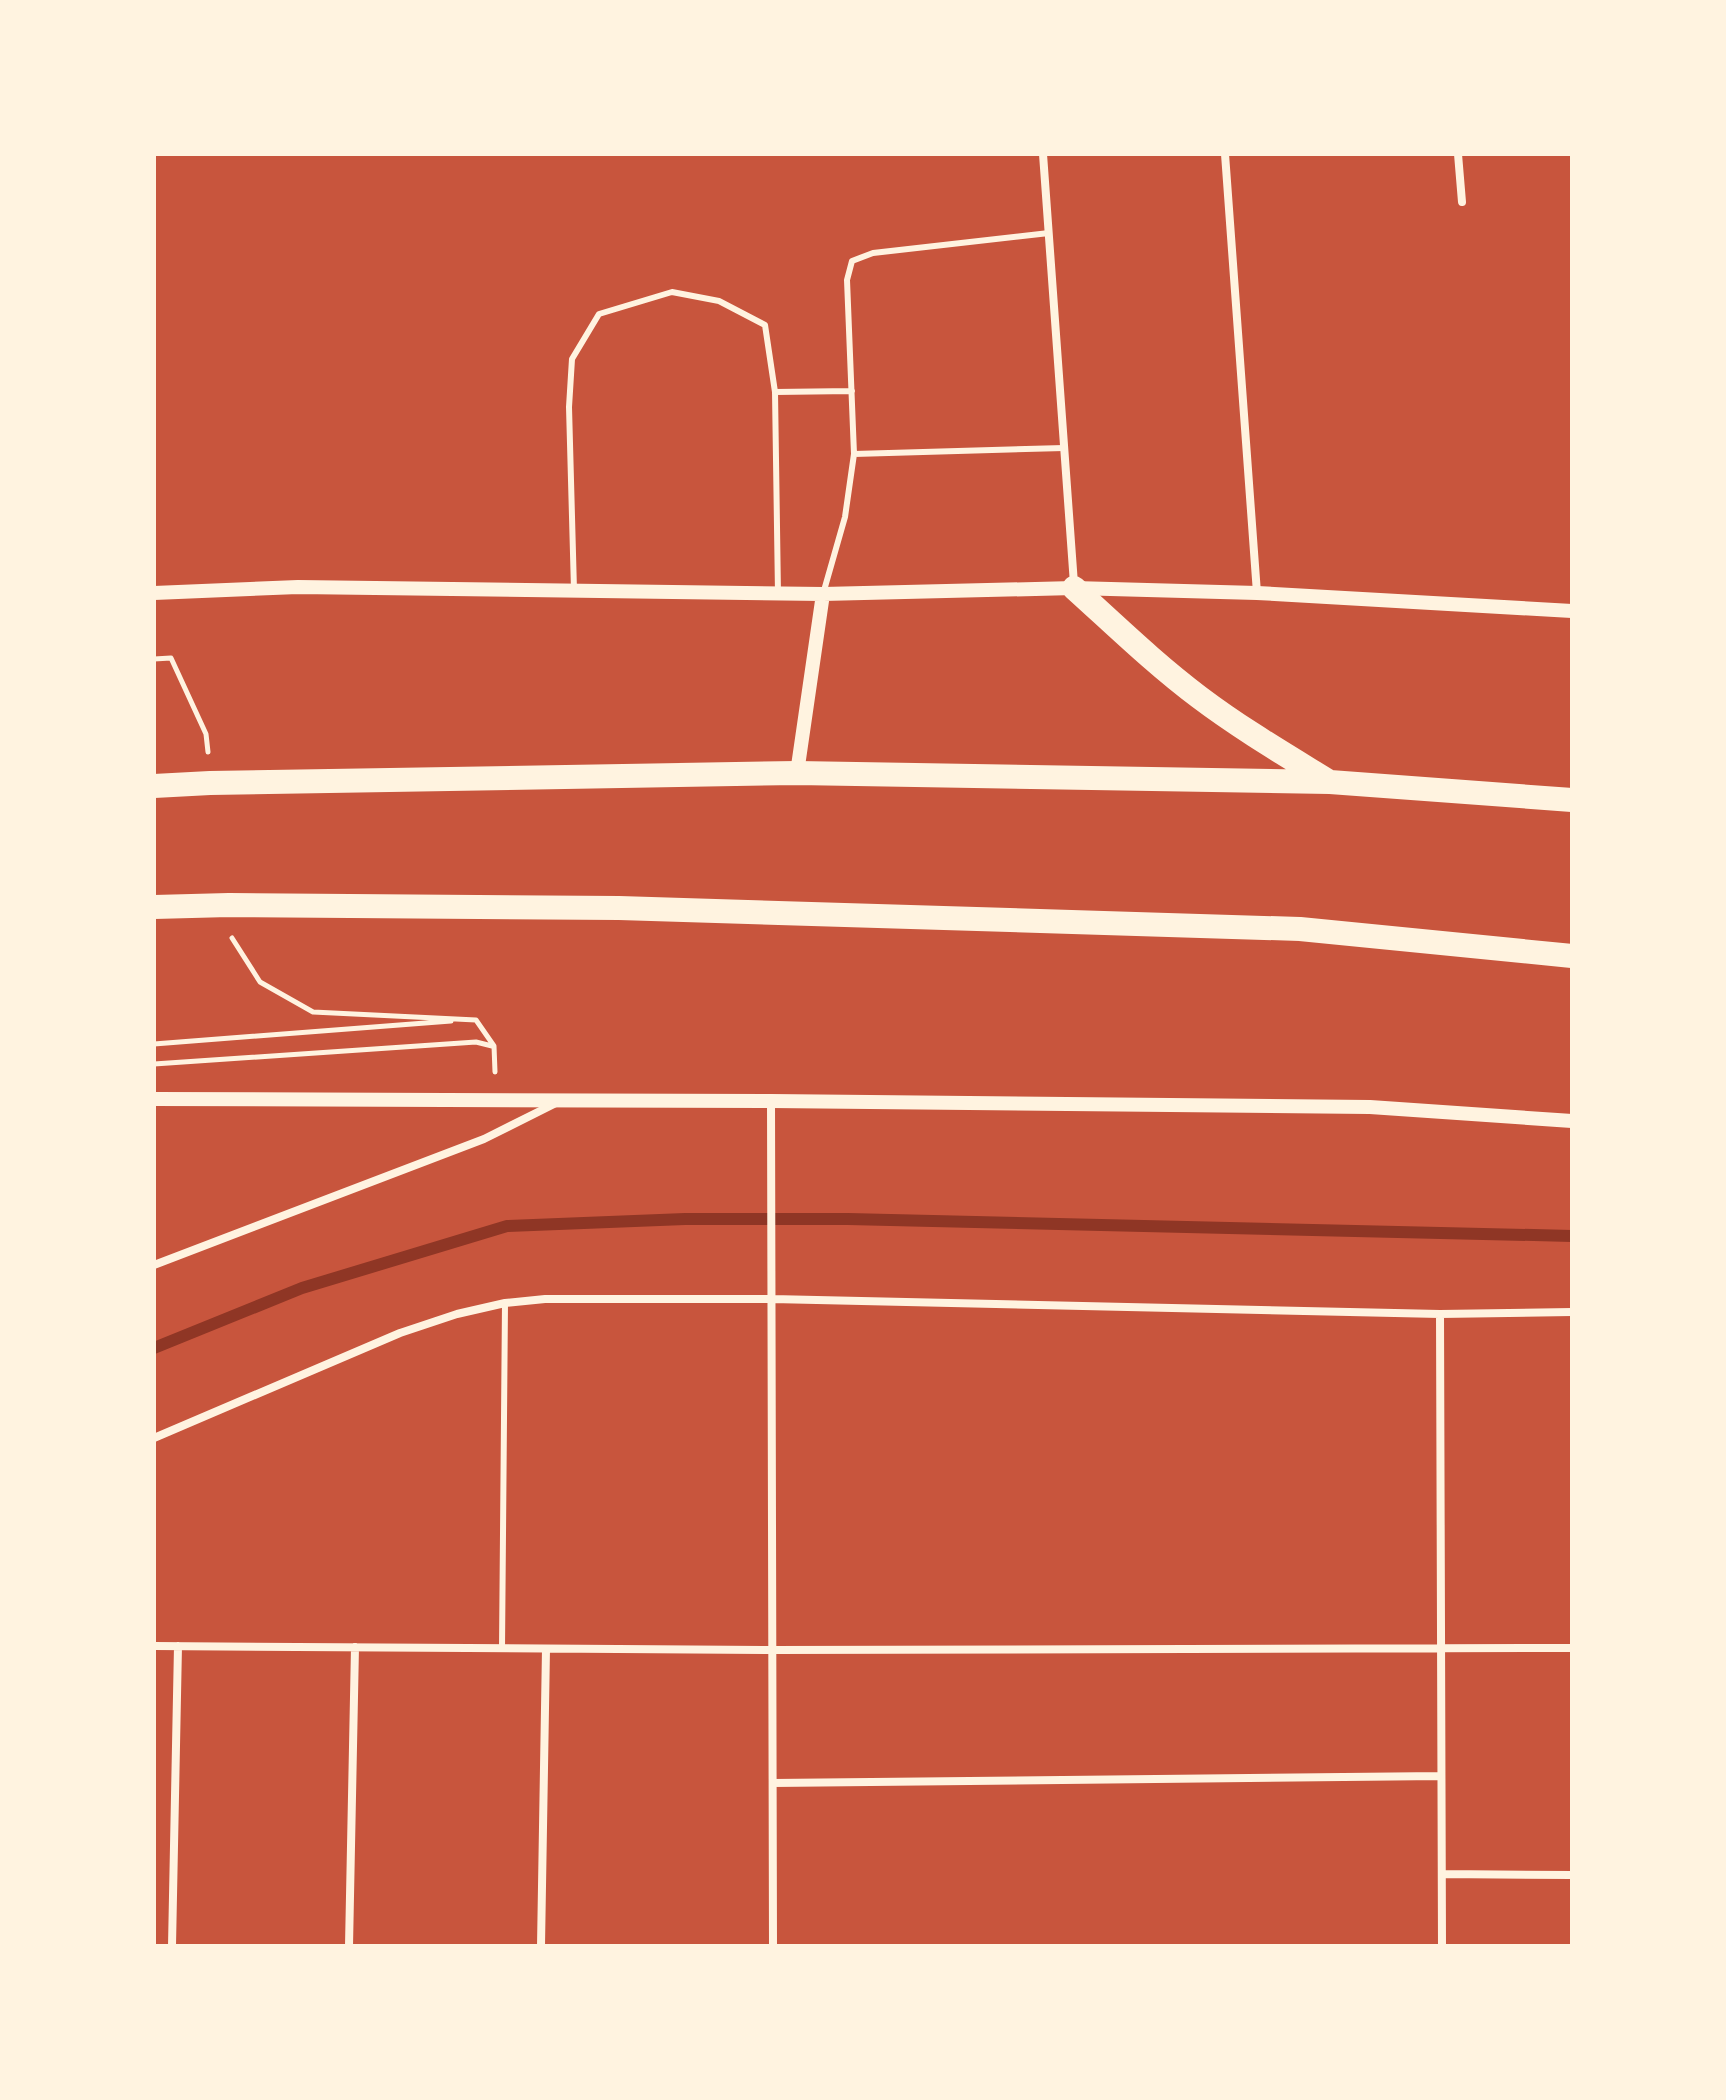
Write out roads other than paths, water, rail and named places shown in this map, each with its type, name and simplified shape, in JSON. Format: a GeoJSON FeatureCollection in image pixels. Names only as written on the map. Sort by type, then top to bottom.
{"type":"FeatureCollection","features":[{"type":"Feature","properties":{"kind":"highway"},"geometry":{"type":"LineString","coordinates":[[1074,588],[1139,648],[1198,696],[1330,782]]}},
{"type":"Feature","properties":{"kind":"highway"},"geometry":{"type":"LineString","coordinates":[[154,786],[797,773],[1330,782],[1572,800]]}},
{"type":"Feature","properties":{"kind":"highway"},"geometry":{"type":"LineString","coordinates":[[154,907],[619,908],[1284,928],[1572,956]]}},
{"type":"Feature","properties":{"kind":"street"},"geometry":{"type":"LineString","coordinates":[[1043,154],[1074,588]]}},
{"type":"Feature","properties":{"kind":"street"},"geometry":{"type":"LineString","coordinates":[[1225,154],[1257,593]]}},
{"type":"Feature","properties":{"kind":"street"},"geometry":{"type":"LineString","coordinates":[[1458,154],[1462,202]]}},
{"type":"Feature","properties":{"kind":"street"},"geometry":{"type":"LineString","coordinates":[[154,593],[298,587],[778,594],[1074,588],[1257,593],[1572,611]]}},
{"type":"Feature","properties":{"kind":"street"},"geometry":{"type":"LineString","coordinates":[[797,773],[823,594]]}},
{"type":"Feature","properties":{"kind":"street"},"geometry":{"type":"LineString","coordinates":[[154,1099],[1370,1107],[1572,1121]]}},
{"type":"Feature","properties":{"kind":"street"},"geometry":{"type":"LineString","coordinates":[[154,1265],[484,1139],[560,1101]]}},
{"type":"Feature","properties":{"kind":"street"},"geometry":{"type":"LineString","coordinates":[[771,1101],[773,1946]]}},
{"type":"Feature","properties":{"kind":"street"},"geometry":{"type":"LineString","coordinates":[[154,1438],[400,1333],[457,1314],[505,1303],[545,1299],[772,1299],[1440,1314],[1572,1312]]}},
{"type":"Feature","properties":{"kind":"street"},"geometry":{"type":"LineString","coordinates":[[1440,1314],[1442,1946]]}},
{"type":"Feature","properties":{"kind":"street"},"geometry":{"type":"LineString","coordinates":[[154,1646],[773,1650],[1572,1648]]}},
{"type":"Feature","properties":{"kind":"street"},"geometry":{"type":"LineString","coordinates":[[172,1946],[178,1646]]}},
{"type":"Feature","properties":{"kind":"street"},"geometry":{"type":"LineString","coordinates":[[349,1946],[355,1647]]}},
{"type":"Feature","properties":{"kind":"street"},"geometry":{"type":"LineString","coordinates":[[541,1946],[546,1649]]}},
{"type":"Feature","properties":{"kind":"street"},"geometry":{"type":"LineString","coordinates":[[773,1783],[1441,1776]]}},
{"type":"Feature","properties":{"kind":"street"},"geometry":{"type":"LineString","coordinates":[[1442,1874],[1572,1875]]}},
{"type":"Feature","properties":{"kind":"lane"},"geometry":{"type":"LineString","coordinates":[[823,594],[845,517],[854,454],[847,280],[852,261],[873,253],[1049,233]]}},
{"type":"Feature","properties":{"kind":"lane"},"geometry":{"type":"LineString","coordinates":[[574,591],[569,407],[572,359],[599,314],[672,292],[719,301],[765,325],[775,392],[778,594]]}},
{"type":"Feature","properties":{"kind":"lane"},"geometry":{"type":"LineString","coordinates":[[775,392],[852,391]]}},
{"type":"Feature","properties":{"kind":"lane"},"geometry":{"type":"LineString","coordinates":[[854,454],[1064,448]]}},
{"type":"Feature","properties":{"kind":"lane"},"geometry":{"type":"LineString","coordinates":[[502,1649],[505,1303]]}},
{"type":"Feature","properties":{"kind":"waterway"},"geometry":{"type":"LineString","coordinates":[[154,1348],[302,1288],[507,1226],[685,1219],[848,1219],[1572,1236]]}}]}
